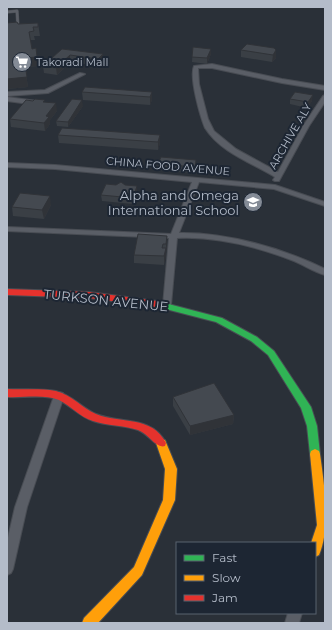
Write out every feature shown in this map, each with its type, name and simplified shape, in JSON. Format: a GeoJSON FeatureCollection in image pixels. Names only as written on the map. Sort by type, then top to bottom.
{"type":"FeatureCollection","features":[{"type":"Feature","properties":{"kind":"street"},"geometry":{"type":"LineString","coordinates":[[278,176],[220,140],[211,131],[203,114],[194,71],[196,67],[202,65],[212,66],[282,81],[325,88]]}},
{"type":"Feature","properties":{"kind":"street"},"geometry":{"type":"LineString","coordinates":[[7,94],[46,92],[82,74]]}},
{"type":"Feature","properties":{"kind":"street","name":"ARCHIVE ALY"},"geometry":{"type":"LineString","coordinates":[[275,187],[278,176],[325,97]]}},
{"type":"Feature","properties":{"kind":"street"},"geometry":{"type":"LineString","coordinates":[[7,99],[45,104]]}},
{"type":"Feature","properties":{"kind":"street","name":"CHINA FOOD AVENUE"},"geometry":{"type":"LineString","coordinates":[[7,165],[197,179],[275,187],[325,204]]}},
{"type":"Feature","properties":{"kind":"street"},"geometry":{"type":"LineString","coordinates":[[167,305],[173,237],[197,179]]}},
{"type":"Feature","properties":{"kind":"street"},"geometry":{"type":"LineString","coordinates":[[7,229],[83,231],[173,237],[196,236],[224,240],[274,253],[325,272]]}},
{"type":"Feature","properties":{"kind":"street","name":"TURKSON AVENUE"},"geometry":{"type":"LineString","coordinates":[[7,292],[89,296],[167,305],[219,320],[254,339],[271,353],[306,407],[312,426],[322,495],[323,525],[316,548]]}},
{"type":"Feature","properties":{"kind":"street"},"geometry":{"type":"LineString","coordinates":[[7,393],[58,396],[93,417],[112,422],[134,424],[145,428],[156,436],[164,448],[171,469],[169,500],[138,571],[89,623]]}},
{"type":"Feature","properties":{"kind":"street"},"geometry":{"type":"LineString","coordinates":[[7,569],[21,507],[58,396]]}},
{"type":"Feature","properties":{"kind":"lane"},"geometry":{"type":"LineString","coordinates":[[7,12],[16,11],[18,27],[7,28]]}},
{"type":"Feature","properties":{"kind":"building","name":"Takoradi Mall"},"geometry":{"type":"Polygon","coordinates":[[[17,22],[18,24],[38,23],[38,27],[33,27],[34,31],[29,32],[32,49],[36,48],[37,57],[24,58],[27,77],[7,79],[7,23],[17,22]]]}},
{"type":"Feature","properties":{"kind":"building"},"geometry":{"type":"Polygon","coordinates":[[[247,44],[274,48],[276,50],[273,55],[241,50],[247,44]]]}},
{"type":"Feature","properties":{"kind":"building"},"geometry":{"type":"Polygon","coordinates":[[[193,47],[211,49],[207,58],[192,57],[193,47]]]}},
{"type":"Feature","properties":{"kind":"building"},"geometry":{"type":"Polygon","coordinates":[[[62,49],[103,54],[98,59],[70,55],[56,68],[43,66],[62,49]]]}},
{"type":"Feature","properties":{"kind":"building"},"geometry":{"type":"Polygon","coordinates":[[[85,87],[152,92],[150,97],[82,92],[85,87]]]}},
{"type":"Feature","properties":{"kind":"building"},"geometry":{"type":"Polygon","coordinates":[[[295,92],[313,95],[308,102],[290,99],[295,92]]]}},
{"type":"Feature","properties":{"kind":"building"},"geometry":{"type":"Polygon","coordinates":[[[35,99],[45,100],[43,102],[56,103],[46,116],[49,117],[44,123],[10,119],[26,100],[33,101],[35,99]]]}},
{"type":"Feature","properties":{"kind":"building"},"geometry":{"type":"Polygon","coordinates":[[[72,99],[82,100],[68,122],[56,121],[72,99]]]}},
{"type":"Feature","properties":{"kind":"building"},"geometry":{"type":"Polygon","coordinates":[[[62,128],[160,135],[158,142],[58,135],[62,128]]]}},
{"type":"Feature","properties":{"kind":"building"},"geometry":{"type":"Polygon","coordinates":[[[161,157],[196,160],[195,167],[158,164],[161,157]]]}},
{"type":"Feature","properties":{"kind":"building"},"geometry":{"type":"Polygon","coordinates":[[[121,182],[125,185],[137,186],[133,198],[101,195],[106,184],[116,185],[121,182]]]}},
{"type":"Feature","properties":{"kind":"building"},"geometry":{"type":"Polygon","coordinates":[[[20,193],[50,196],[42,210],[12,207],[20,193]]]}},
{"type":"Feature","properties":{"kind":"building"},"geometry":{"type":"Polygon","coordinates":[[[138,234],[167,236],[166,244],[163,244],[162,248],[166,248],[164,256],[134,255],[138,234]]]}},
{"type":"Feature","properties":{"kind":"building"},"geometry":{"type":"Polygon","coordinates":[[[214,383],[234,415],[190,426],[173,397],[214,383]]]}},
{"type":"Feature","properties":{"kind":"traffic: fast"},"geometry":{"type":"LineString","coordinates":[[157,304],[219,320],[254,339],[271,353],[306,407],[312,426],[315,454]]}},
{"type":"Feature","properties":{"kind":"traffic: slow"},"geometry":{"type":"LineString","coordinates":[[89,623],[138,571],[169,500],[171,469],[161,443]]}},
{"type":"Feature","properties":{"kind":"traffic: slow"},"geometry":{"type":"LineString","coordinates":[[315,454],[323,525],[316,548]]}},
{"type":"Feature","properties":{"kind":"traffic: jam"},"geometry":{"type":"LineString","coordinates":[[7,292],[89,295],[157,304]]}},
{"type":"Feature","properties":{"kind":"traffic: jam"},"geometry":{"type":"LineString","coordinates":[[7,393],[59,396],[68,400],[93,417],[147,429],[155,435],[161,443]]}},
{"type":"Feature","properties":{"kind":"place","name":"Takoradi Mall"},"geometry":{"type":"Point","coordinates":[22,62]}},
{"type":"Feature","properties":{"kind":"place","name":"Alpha and Omega International School"},"geometry":{"type":"Point","coordinates":[253,202]}}]}
